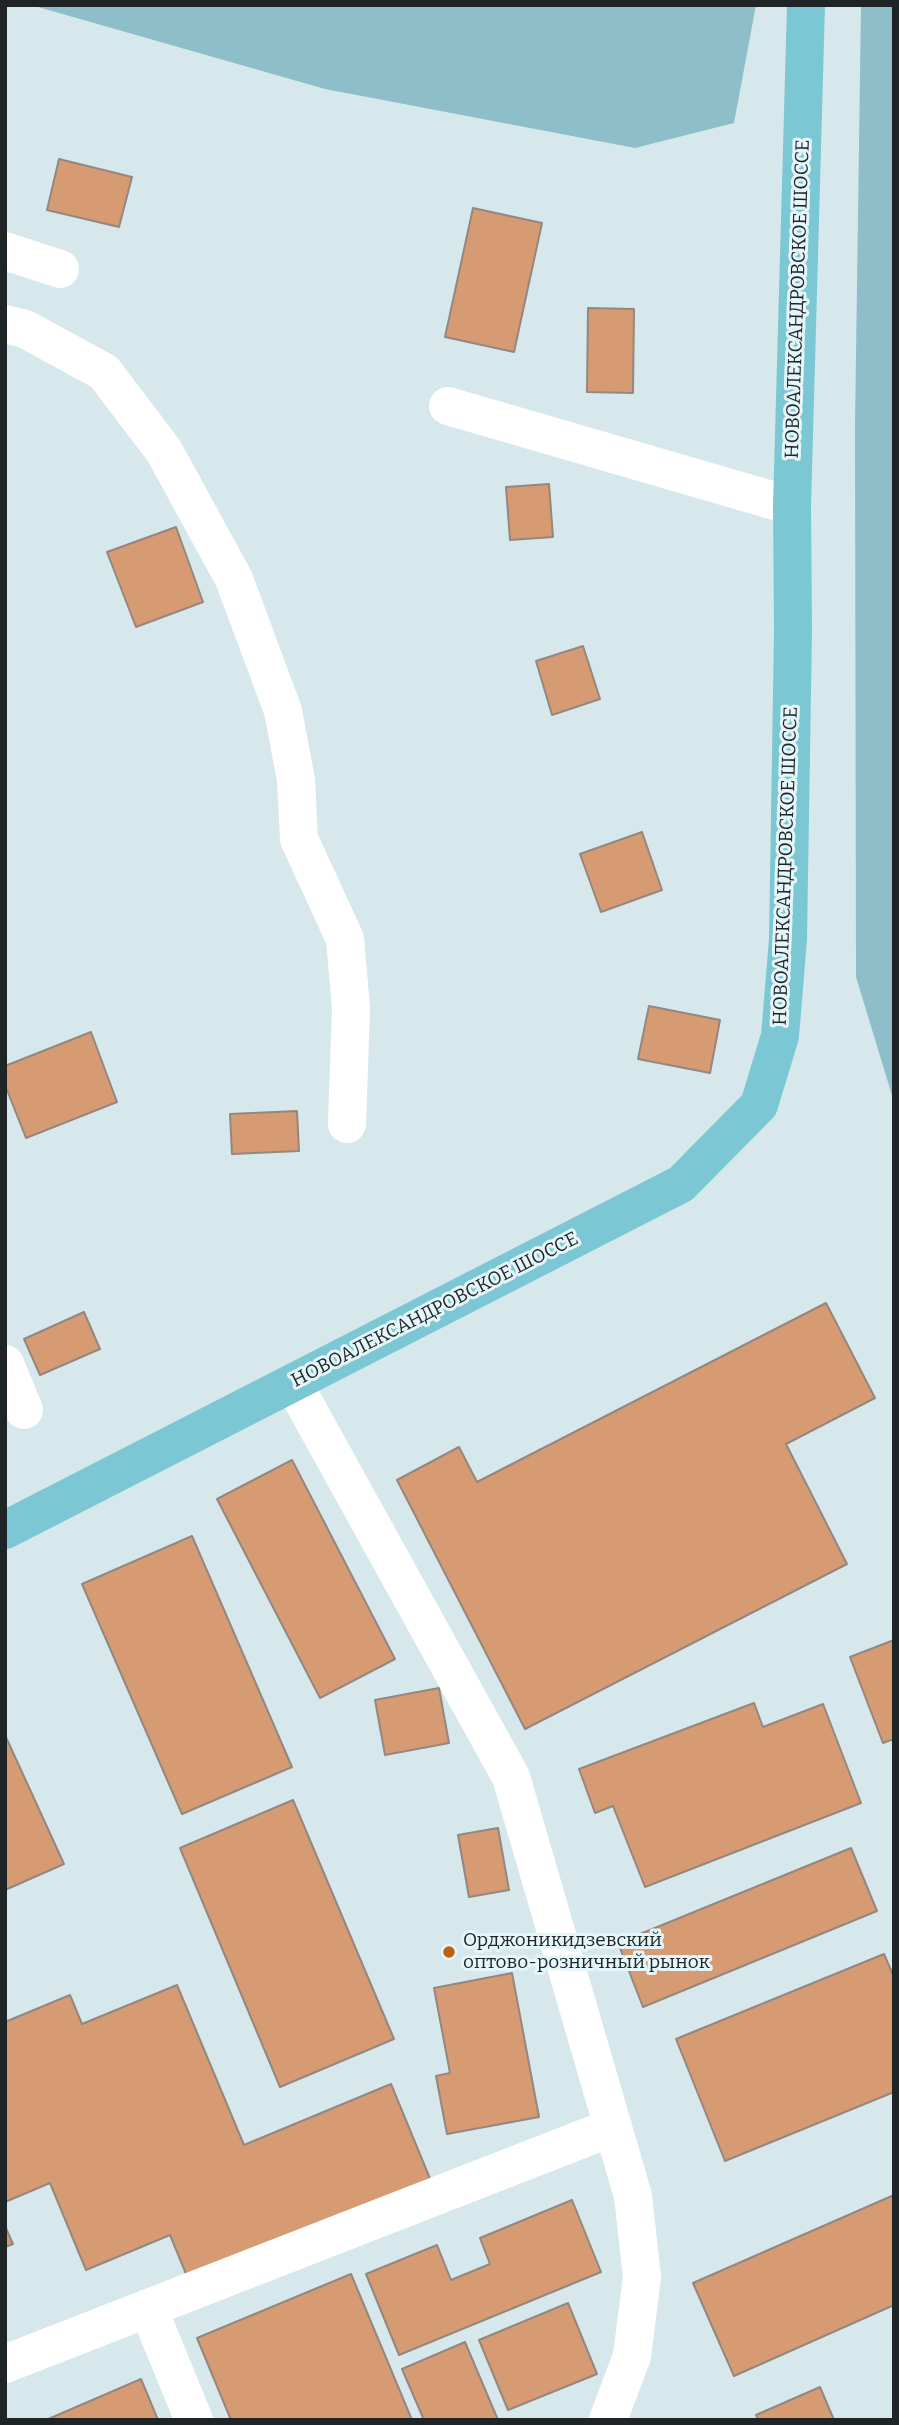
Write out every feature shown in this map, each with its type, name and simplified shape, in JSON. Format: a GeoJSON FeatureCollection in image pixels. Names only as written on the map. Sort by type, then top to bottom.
{"type":"FeatureCollection","features":[{"type":"Feature","properties":{"kind":"main road","name":"НОВОАЛЕКСАНДРОВСКОЕ ШОССЕ"},"geometry":{"type":"LineString","coordinates":[[5,1530],[681,1185],[759,1105],[780,1036],[788,939],[793,630],[792,506],[806,5]]}},
{"type":"Feature","properties":{"kind":"street"},"geometry":{"type":"LineString","coordinates":[[5,251],[60,269]]}},
{"type":"Feature","properties":{"kind":"street"},"geometry":{"type":"LineString","coordinates":[[5,324],[25,329],[104,372],[164,451],[234,579],[283,711],[296,780],[299,839],[345,939],[351,1008],[347,1124]]}},
{"type":"Feature","properties":{"kind":"street"},"geometry":{"type":"LineString","coordinates":[[448,405],[792,506]]}},
{"type":"Feature","properties":{"kind":"street"},"geometry":{"type":"LineString","coordinates":[[5,1364],[24,1410]]}},
{"type":"Feature","properties":{"kind":"street"},"geometry":{"type":"LineString","coordinates":[[293,1383],[511,1777],[634,2196],[642,2277],[632,2356],[608,2420]]}},
{"type":"Feature","properties":{"kind":"street"},"geometry":{"type":"LineString","coordinates":[[5,2364],[613,2127]]}},
{"type":"Feature","properties":{"kind":"street"},"geometry":{"type":"LineString","coordinates":[[148,2308],[194,2420]]}},
{"type":"Feature","properties":{"kind":"shaded area"},"geometry":{"type":"Polygon","coordinates":[[[31,5],[756,5],[734,123],[635,148],[325,89],[31,5]]]}},
{"type":"Feature","properties":{"kind":"shaded area"},"geometry":{"type":"Polygon","coordinates":[[[861,5],[894,5],[894,1102],[856,977],[855,426],[861,5]]]}},
{"type":"Feature","properties":{"kind":"building"},"geometry":{"type":"Polygon","coordinates":[[[59,159],[132,177],[119,227],[47,210],[59,159]]]}},
{"type":"Feature","properties":{"kind":"building"},"geometry":{"type":"Polygon","coordinates":[[[473,208],[542,223],[514,352],[445,337],[473,208]]]}},
{"type":"Feature","properties":{"kind":"building"},"geometry":{"type":"Polygon","coordinates":[[[588,308],[634,309],[633,393],[587,392],[588,308]]]}},
{"type":"Feature","properties":{"kind":"building"},"geometry":{"type":"Polygon","coordinates":[[[549,484],[553,537],[510,540],[506,487],[549,484]]]}},
{"type":"Feature","properties":{"kind":"building"},"geometry":{"type":"Polygon","coordinates":[[[176,527],[203,602],[136,627],[107,552],[176,527]]]}},
{"type":"Feature","properties":{"kind":"building"},"geometry":{"type":"Polygon","coordinates":[[[583,646],[600,699],[552,715],[536,661],[583,646]]]}},
{"type":"Feature","properties":{"kind":"building"},"geometry":{"type":"Polygon","coordinates":[[[642,832],[662,890],[601,912],[580,854],[642,832]]]}},
{"type":"Feature","properties":{"kind":"building"},"geometry":{"type":"Polygon","coordinates":[[[649,1006],[720,1020],[710,1073],[638,1059],[649,1006]]]}},
{"type":"Feature","properties":{"kind":"building"},"geometry":{"type":"Polygon","coordinates":[[[91,1032],[117,1102],[26,1138],[5,1085],[5,1066],[91,1032]]]}},
{"type":"Feature","properties":{"kind":"building"},"geometry":{"type":"Polygon","coordinates":[[[297,1111],[299,1151],[232,1154],[230,1114],[297,1111]]]}},
{"type":"Feature","properties":{"kind":"building"},"geometry":{"type":"Polygon","coordinates":[[[826,1303],[875,1398],[786,1444],[847,1564],[525,1729],[397,1480],[459,1447],[477,1482],[826,1303]]]}},
{"type":"Feature","properties":{"kind":"building"},"geometry":{"type":"Polygon","coordinates":[[[84,1312],[100,1349],[40,1375],[24,1339],[84,1312]]]}},
{"type":"Feature","properties":{"kind":"building"},"geometry":{"type":"Polygon","coordinates":[[[292,1460],[395,1659],[320,1698],[217,1499],[292,1460]]]}},
{"type":"Feature","properties":{"kind":"building"},"geometry":{"type":"Polygon","coordinates":[[[192,1536],[292,1767],[182,1814],[82,1584],[192,1536]]]}},
{"type":"Feature","properties":{"kind":"building"},"geometry":{"type":"Polygon","coordinates":[[[894,1640],[894,1739],[883,1743],[850,1657],[894,1640]]]}},
{"type":"Feature","properties":{"kind":"building"},"geometry":{"type":"Polygon","coordinates":[[[439,1688],[449,1743],[385,1755],[375,1700],[439,1688]]]}},
{"type":"Feature","properties":{"kind":"building"},"geometry":{"type":"Polygon","coordinates":[[[754,1703],[763,1727],[823,1704],[861,1803],[645,1887],[613,1806],[595,1813],[579,1769],[754,1703]]]}},
{"type":"Feature","properties":{"kind":"building"},"geometry":{"type":"Polygon","coordinates":[[[5,1735],[64,1864],[5,1890],[5,1735]]]}},
{"type":"Feature","properties":{"kind":"building"},"geometry":{"type":"Polygon","coordinates":[[[293,1800],[394,2039],[280,2087],[180,1848],[293,1800]]]}},
{"type":"Feature","properties":{"kind":"building"},"geometry":{"type":"Polygon","coordinates":[[[498,1828],[509,1890],[469,1897],[458,1835],[498,1828]]]}},
{"type":"Feature","properties":{"kind":"building"},"geometry":{"type":"Polygon","coordinates":[[[851,1848],[877,1911],[643,2007],[618,1943],[851,1848]]]}},
{"type":"Feature","properties":{"kind":"building"},"geometry":{"type":"Polygon","coordinates":[[[884,1954],[894,1977],[894,2092],[725,2161],[676,2039],[884,1954]]]}},
{"type":"Feature","properties":{"kind":"building"},"geometry":{"type":"Polygon","coordinates":[[[512,1973],[539,2117],[447,2134],[436,2076],[450,2073],[434,1988],[512,1973]]]}},
{"type":"Feature","properties":{"kind":"building"},"geometry":{"type":"Polygon","coordinates":[[[177,1985],[244,2145],[391,2084],[431,2181],[189,2281],[170,2235],[86,2270],[50,2183],[5,2202],[5,2022],[70,1995],[82,2024],[177,1985]]]}},
{"type":"Feature","properties":{"kind":"building"},"geometry":{"type":"Polygon","coordinates":[[[894,2195],[894,2305],[734,2376],[693,2283],[894,2195]]]}},
{"type":"Feature","properties":{"kind":"building"},"geometry":{"type":"Polygon","coordinates":[[[572,2200],[601,2272],[399,2355],[366,2274],[437,2245],[451,2280],[490,2264],[480,2238],[572,2200]]]}},
{"type":"Feature","properties":{"kind":"building"},"geometry":{"type":"Polygon","coordinates":[[[5,2226],[13,2244],[5,2247],[5,2226]]]}},
{"type":"Feature","properties":{"kind":"building"},"geometry":{"type":"Polygon","coordinates":[[[351,2274],[412,2420],[231,2420],[197,2338],[351,2274]]]}},
{"type":"Feature","properties":{"kind":"building"},"geometry":{"type":"Polygon","coordinates":[[[568,2303],[597,2374],[508,2410],[479,2340],[568,2303]]]}},
{"type":"Feature","properties":{"kind":"building"},"geometry":{"type":"Polygon","coordinates":[[[465,2342],[498,2420],[424,2420],[402,2369],[465,2342]]]}},
{"type":"Feature","properties":{"kind":"building"},"geometry":{"type":"Polygon","coordinates":[[[141,2379],[158,2420],[46,2420],[141,2379]]]}},
{"type":"Feature","properties":{"kind":"building"},"geometry":{"type":"Polygon","coordinates":[[[820,2387],[834,2420],[758,2420],[756,2415],[820,2387]]]}},
{"type":"Feature","properties":{"kind":"place","name":"Орджоникидзевский оптово-розничный рынок"},"geometry":{"type":"Point","coordinates":[449,1952]}}]}
